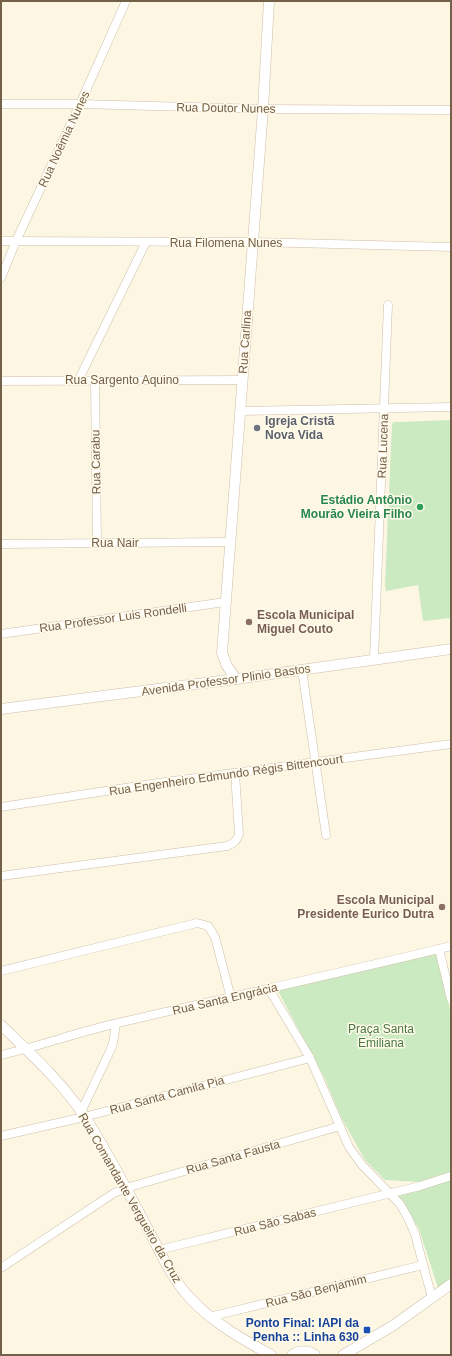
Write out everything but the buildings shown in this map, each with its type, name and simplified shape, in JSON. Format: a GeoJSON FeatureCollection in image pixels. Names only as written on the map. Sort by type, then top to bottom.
{"type":"FeatureCollection","features":[{"type":"Feature","properties":{"kind":"street","name":"Rua Noêmia Nunes"},"geometry":{"type":"LineString","coordinates":[[1,278],[16,241],[126,1]]}},
{"type":"Feature","properties":{"kind":"street","name":"Rua Carlina"},"geometry":{"type":"LineString","coordinates":[[236,680],[226,666],[222,653],[263,109],[269,1]]}},
{"type":"Feature","properties":{"kind":"street","name":"Rua Doutor Nunes"},"geometry":{"type":"LineString","coordinates":[[1,104],[80,104],[263,109],[451,110]]}},
{"type":"Feature","properties":{"kind":"street","name":"Rua Filomena Nunes"},"geometry":{"type":"LineString","coordinates":[[1,241],[252,242],[451,247]]}},
{"type":"Feature","properties":{"kind":"street"},"geometry":{"type":"LineString","coordinates":[[78,381],[146,242]]}},
{"type":"Feature","properties":{"kind":"street","name":"Rua Lucena"},"geometry":{"type":"LineString","coordinates":[[374,659],[388,305]]}},
{"type":"Feature","properties":{"kind":"street","name":"Rua Sargento Aquino"},"geometry":{"type":"LineString","coordinates":[[1,381],[243,380]]}},
{"type":"Feature","properties":{"kind":"street","name":"Rua Carabu"},"geometry":{"type":"LineString","coordinates":[[95,381],[97,543]]}},
{"type":"Feature","properties":{"kind":"street"},"geometry":{"type":"LineString","coordinates":[[241,411],[451,407]]}},
{"type":"Feature","properties":{"kind":"street","name":"Rua Nair"},"geometry":{"type":"LineString","coordinates":[[1,544],[230,542]]}},
{"type":"Feature","properties":{"kind":"street","name":"Rua Professor Luis Rondelli"},"geometry":{"type":"LineString","coordinates":[[1,634],[225,602]]}},
{"type":"Feature","properties":{"kind":"street","name":"Avenida Professor Plinio Bastos"},"geometry":{"type":"LineString","coordinates":[[1,710],[236,680],[451,649]]}},
{"type":"Feature","properties":{"kind":"street"},"geometry":{"type":"LineString","coordinates":[[302,670],[326,835]]}},
{"type":"Feature","properties":{"kind":"street","name":"Rua Engenheiro Edmundo Régis Bittencourt"},"geometry":{"type":"LineString","coordinates":[[1,807],[235,773],[451,744]]}},
{"type":"Feature","properties":{"kind":"street"},"geometry":{"type":"LineString","coordinates":[[1,876],[234,844],[238,839],[239,834],[235,773]]}},
{"type":"Feature","properties":{"kind":"street"},"geometry":{"type":"LineString","coordinates":[[1,971],[197,923],[208,926],[215,937],[231,998]]}},
{"type":"Feature","properties":{"kind":"street","name":"Rua Santa Engrácia"},"geometry":{"type":"LineString","coordinates":[[1,1055],[116,1024],[451,946]]}},
{"type":"Feature","properties":{"kind":"street"},"geometry":{"type":"LineString","coordinates":[[439,949],[451,999]]}},
{"type":"Feature","properties":{"kind":"street"},"geometry":{"type":"LineString","coordinates":[[268,989],[310,1058],[349,1147],[355,1157],[400,1204],[408,1218],[415,1234],[432,1298]]}},
{"type":"Feature","properties":{"kind":"street"},"geometry":{"type":"LineString","coordinates":[[82,1114],[113,1043],[116,1024]]}},
{"type":"Feature","properties":{"kind":"street","name":"Rua Comandante Vergueiro da Cruz"},"geometry":{"type":"LineString","coordinates":[[1,1025],[27,1049],[55,1079],[82,1114],[126,1188],[173,1276],[189,1298],[209,1317],[233,1334],[271,1355]]}},
{"type":"Feature","properties":{"kind":"street","name":"Rua Santa Camila Pia"},"geometry":{"type":"LineString","coordinates":[[1,1136],[82,1114],[310,1058]]}},
{"type":"Feature","properties":{"kind":"street","name":"Rua Santa Fausta"},"geometry":{"type":"LineString","coordinates":[[1,1268],[114,1193],[126,1188],[340,1126]]}},
{"type":"Feature","properties":{"kind":"street"},"geometry":{"type":"LineString","coordinates":[[390,1193],[432,1183],[451,1176]]}},
{"type":"Feature","properties":{"kind":"street","name":"Rua São Sabas"},"geometry":{"type":"LineString","coordinates":[[159,1250],[390,1193]]}},
{"type":"Feature","properties":{"kind":"street","name":"Rua São Benjamim"},"geometry":{"type":"LineString","coordinates":[[209,1317],[423,1265]]}},
{"type":"Feature","properties":{"kind":"street"},"geometry":{"type":"LineString","coordinates":[[343,1355],[394,1325],[451,1284]]}},
{"type":"Feature","properties":{"kind":"street"},"geometry":{"type":"LineString","coordinates":[[292,1355],[301,1351],[311,1352],[315,1355]]}},
{"type":"Feature","properties":{"kind":"green space","name":"Estádio Antônio Mourão Vieira Filho"},"geometry":{"type":"Polygon","coordinates":[[[451,420],[451,618],[423,621],[418,585],[386,591],[385,584],[392,424],[394,422],[451,420]]]}},
{"type":"Feature","properties":{"kind":"green space","name":"Praça Santa Emiliana"},"geometry":{"type":"Polygon","coordinates":[[[437,954],[451,1014],[451,1172],[418,1182],[385,1180],[365,1160],[341,1117],[325,1079],[277,989],[437,954]]]}},
{"type":"Feature","properties":{"kind":"green space"},"geometry":{"type":"Polygon","coordinates":[[[451,1179],[451,1279],[438,1288],[419,1229],[399,1196],[451,1179]]]}},
{"type":"Feature","properties":{"kind":"place","name":"Igreja Cristã Nova Vida"},"geometry":{"type":"Point","coordinates":[257,428]}},
{"type":"Feature","properties":{"kind":"place","name":"Estádio Antônio Mourão Vieira Filho"},"geometry":{"type":"Point","coordinates":[420,507]}},
{"type":"Feature","properties":{"kind":"place","name":"Escola Municipal Miguel Couto"},"geometry":{"type":"Point","coordinates":[249,622]}},
{"type":"Feature","properties":{"kind":"place","name":"Escola Municipal Presidente Eurico Dutra"},"geometry":{"type":"Point","coordinates":[442,907]}},
{"type":"Feature","properties":{"kind":"place","name":"Ponto Final: IAPI da Penha :: Linha 630"},"geometry":{"type":"Point","coordinates":[367,1330]}}]}
